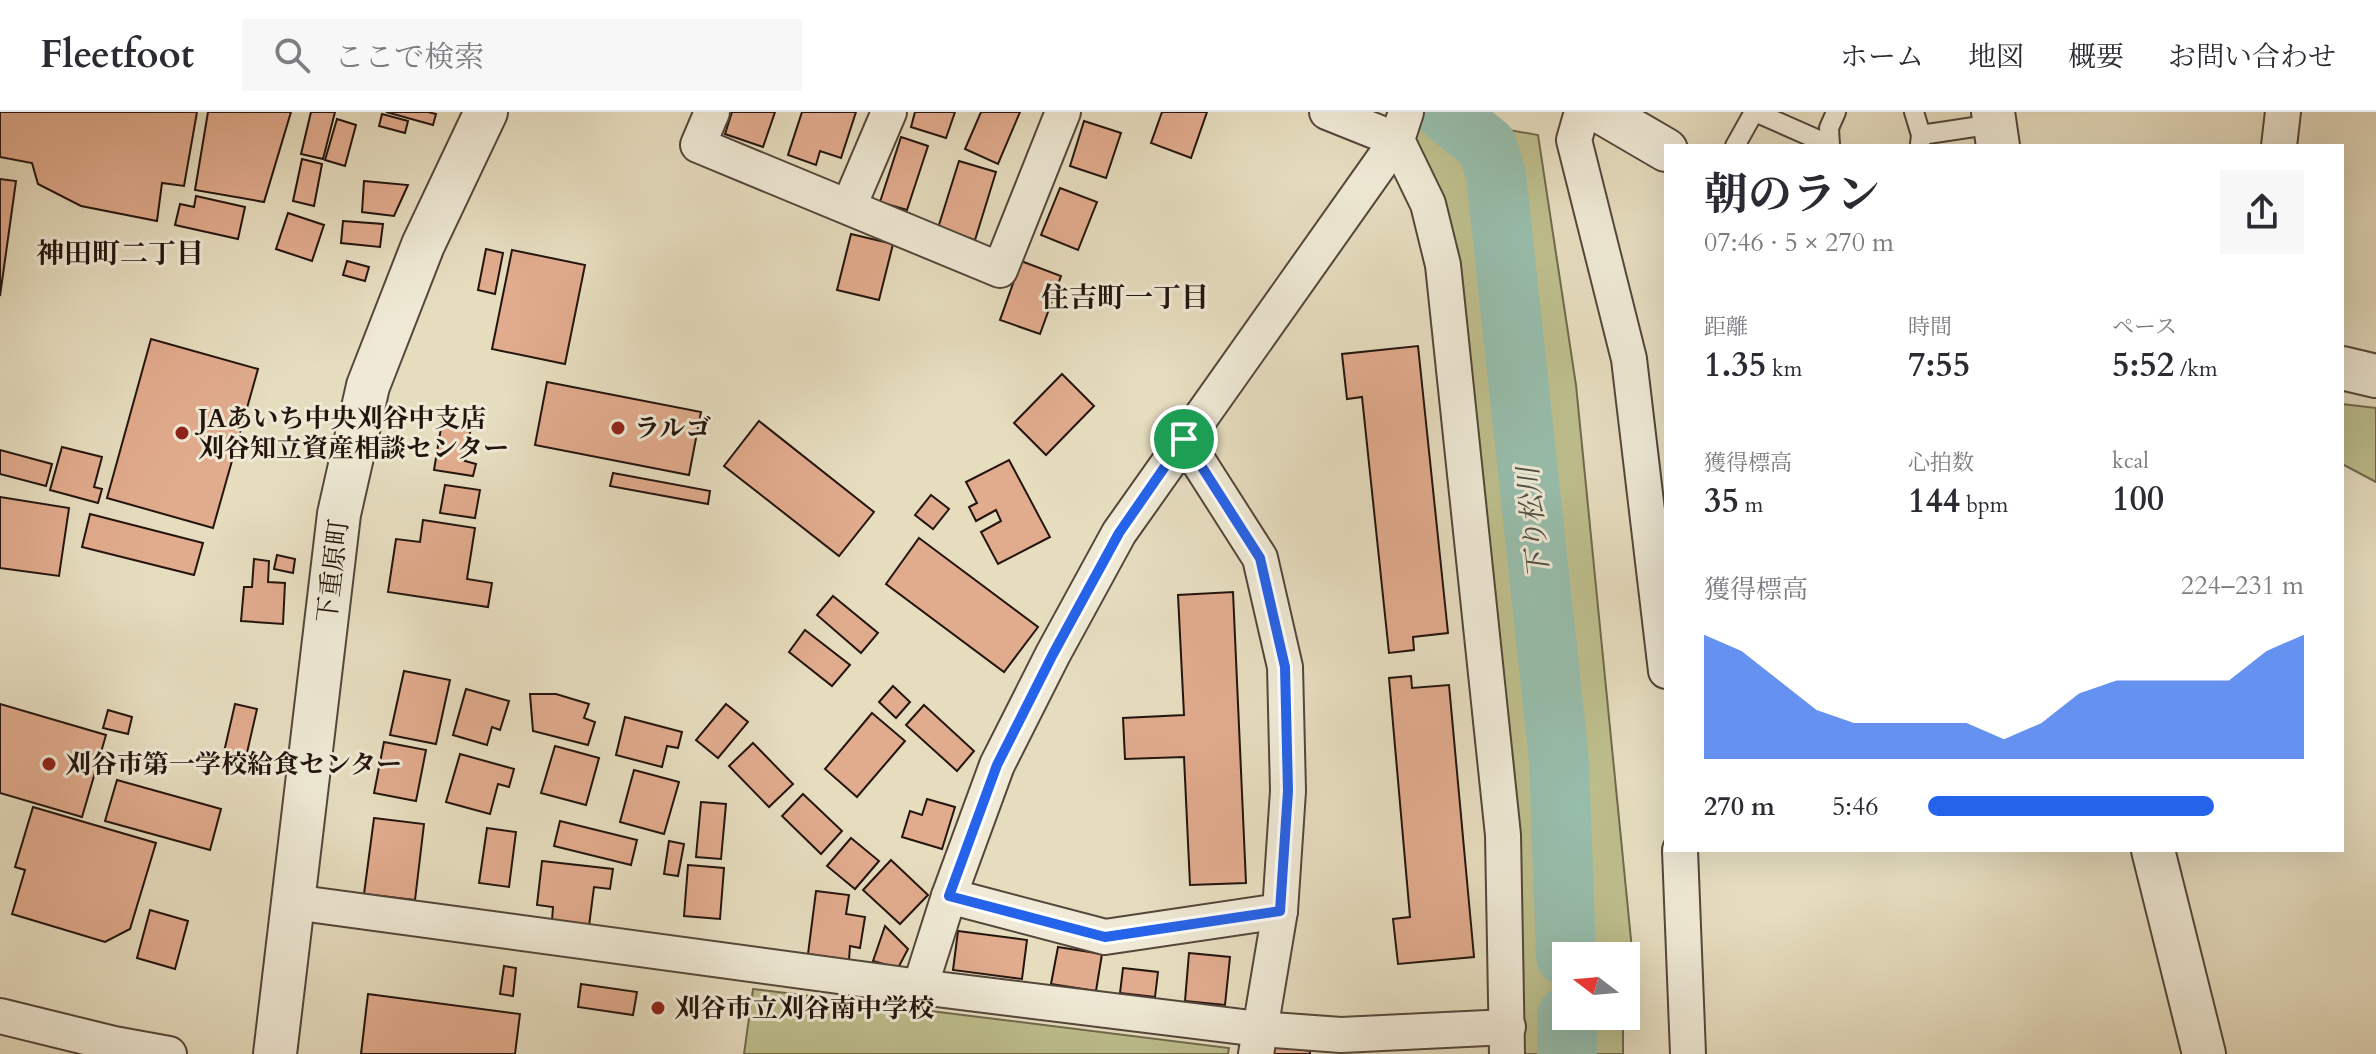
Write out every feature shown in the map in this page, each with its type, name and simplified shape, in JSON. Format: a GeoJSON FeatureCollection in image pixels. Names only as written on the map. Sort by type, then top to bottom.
{"type":"FeatureCollection","features":[{"type":"Feature","properties":{"kind":"street","name":"下重原町"},"geometry":{"type":"LineString","coordinates":[[275,1054],[339,514],[368,386],[423,245],[486,112]]}},
{"type":"Feature","properties":{"kind":"street"},"geometry":{"type":"LineString","coordinates":[[712,112],[698,145],[1000,270],[1063,112]]}},
{"type":"Feature","properties":{"kind":"street"},"geometry":{"type":"LineString","coordinates":[[849,206],[889,112]]}},
{"type":"Feature","properties":{"kind":"street"},"geometry":{"type":"LineString","coordinates":[[1327,112],[1402,126]]}},
{"type":"Feature","properties":{"kind":"street"},"geometry":{"type":"LineString","coordinates":[[1582,112],[1574,140],[1629,359],[1664,644]]}},
{"type":"Feature","properties":{"kind":"street"},"geometry":{"type":"LineString","coordinates":[[1601,112],[1664,149]]}},
{"type":"Feature","properties":{"kind":"street"},"geometry":{"type":"LineString","coordinates":[[2279,144],[2283,112]]}},
{"type":"Feature","properties":{"kind":"street"},"geometry":{"type":"LineString","coordinates":[[293,902],[920,987],[1258,1041],[1340,1045],[1508,1040],[1503,835],[1443,265],[1428,204],[1402,126]]}},
{"type":"Feature","properties":{"kind":"street"},"geometry":{"type":"LineString","coordinates":[[920,987],[949,896],[997,765],[1119,533],[1402,126]]}},
{"type":"Feature","properties":{"kind":"street"},"geometry":{"type":"LineString","coordinates":[[2344,368],[2376,376]]}},
{"type":"Feature","properties":{"kind":"street"},"geometry":{"type":"LineString","coordinates":[[1184,439],[1260,558],[1285,667],[1288,791],[1280,911],[1258,1041]]}},
{"type":"Feature","properties":{"kind":"street"},"geometry":{"type":"LineString","coordinates":[[1680,852],[1688,1054]]}},
{"type":"Feature","properties":{"kind":"street"},"geometry":{"type":"LineString","coordinates":[[2154,852],[2204,1054]]}},
{"type":"Feature","properties":{"kind":"street"},"geometry":{"type":"LineString","coordinates":[[949,896],[1105,937],[1280,911]]}},
{"type":"Feature","properties":{"kind":"street"},"geometry":{"type":"LineString","coordinates":[[0,1016],[169,1054]]}},
{"type":"Feature","properties":{"kind":"lane"},"geometry":{"type":"LineString","coordinates":[[1736,144],[1755,112],[1828,144]]}},
{"type":"Feature","properties":{"kind":"lane"},"geometry":{"type":"LineString","coordinates":[[1830,144],[1829,128],[1836,112]]}},
{"type":"Feature","properties":{"kind":"lane"},"geometry":{"type":"LineString","coordinates":[[1914,112],[1920,140],[1995,127]]}},
{"type":"Feature","properties":{"kind":"green space"},"geometry":{"type":"Polygon","coordinates":[[[1406,112],[1538,135],[1576,385],[1631,942],[1552,942],[1552,1030],[1623,1030],[1623,1054],[1507,1054],[1443,265],[1406,112]]]}},
{"type":"Feature","properties":{"kind":"green space"},"geometry":{"type":"Polygon","coordinates":[[[2344,404],[2376,408],[2376,482],[2344,465],[2344,404]]]}},
{"type":"Feature","properties":{"kind":"green space"},"geometry":{"type":"Polygon","coordinates":[[[753,989],[1229,1048],[1228,1054],[744,1054],[753,989]]]}},
{"type":"Feature","properties":{"kind":"building"},"geometry":{"type":"Polygon","coordinates":[[[0,112],[197,112],[184,186],[162,183],[157,221],[81,206],[38,184],[32,163],[0,157],[0,112]]]}},
{"type":"Feature","properties":{"kind":"building"},"geometry":{"type":"Polygon","coordinates":[[[208,112],[291,112],[264,202],[195,190],[208,112]]]}},
{"type":"Feature","properties":{"kind":"building"},"geometry":{"type":"Polygon","coordinates":[[[311,112],[335,112],[323,159],[301,154],[311,112]]]}},
{"type":"Feature","properties":{"kind":"building"},"geometry":{"type":"Polygon","coordinates":[[[386,112],[428,112],[436,114],[433,125],[386,112]]]}},
{"type":"Feature","properties":{"kind":"building"},"geometry":{"type":"Polygon","coordinates":[[[732,112],[775,112],[763,147],[725,134],[732,112]]]}},
{"type":"Feature","properties":{"kind":"building"},"geometry":{"type":"Polygon","coordinates":[[[802,112],[856,112],[841,158],[820,151],[816,165],[788,155],[802,112]]]}},
{"type":"Feature","properties":{"kind":"building"},"geometry":{"type":"Polygon","coordinates":[[[915,112],[955,112],[946,138],[911,127],[915,112]]]}},
{"type":"Feature","properties":{"kind":"building"},"geometry":{"type":"Polygon","coordinates":[[[981,112],[1020,112],[998,164],[965,149],[981,112]]]}},
{"type":"Feature","properties":{"kind":"building"},"geometry":{"type":"Polygon","coordinates":[[[1162,112],[1207,112],[1191,158],[1151,143],[1162,112]]]}},
{"type":"Feature","properties":{"kind":"building"},"geometry":{"type":"Polygon","coordinates":[[[382,114],[408,121],[405,133],[379,126],[382,114]]]}},
{"type":"Feature","properties":{"kind":"building"},"geometry":{"type":"Polygon","coordinates":[[[337,119],[356,125],[345,166],[325,160],[337,119]]]}},
{"type":"Feature","properties":{"kind":"building"},"geometry":{"type":"Polygon","coordinates":[[[1084,121],[1121,133],[1106,178],[1070,166],[1084,121]]]}},
{"type":"Feature","properties":{"kind":"building"},"geometry":{"type":"Polygon","coordinates":[[[901,137],[928,146],[907,210],[880,202],[901,137]]]}},
{"type":"Feature","properties":{"kind":"building"},"geometry":{"type":"Polygon","coordinates":[[[302,159],[322,164],[314,206],[293,201],[302,159]]]}},
{"type":"Feature","properties":{"kind":"building"},"geometry":{"type":"Polygon","coordinates":[[[959,161],[996,172],[975,240],[938,228],[959,161]]]}},
{"type":"Feature","properties":{"kind":"building"},"geometry":{"type":"Polygon","coordinates":[[[0,179],[16,181],[0,296],[0,179]]]}},
{"type":"Feature","properties":{"kind":"building"},"geometry":{"type":"Polygon","coordinates":[[[364,181],[408,185],[394,216],[362,212],[364,181]]]}},
{"type":"Feature","properties":{"kind":"building"},"geometry":{"type":"Polygon","coordinates":[[[1060,188],[1097,202],[1078,250],[1041,235],[1060,188]]]}},
{"type":"Feature","properties":{"kind":"building"},"geometry":{"type":"Polygon","coordinates":[[[196,196],[245,207],[238,239],[175,225],[180,204],[194,207],[196,196]]]}},
{"type":"Feature","properties":{"kind":"building"},"geometry":{"type":"Polygon","coordinates":[[[288,213],[324,225],[312,261],[276,249],[288,213]]]}},
{"type":"Feature","properties":{"kind":"building"},"geometry":{"type":"Polygon","coordinates":[[[343,221],[383,224],[380,247],[341,243],[343,221]]]}},
{"type":"Feature","properties":{"kind":"building"},"geometry":{"type":"Polygon","coordinates":[[[851,234],[893,244],[879,300],[837,290],[851,234]]]}},
{"type":"Feature","properties":{"kind":"building"},"geometry":{"type":"Polygon","coordinates":[[[486,249],[503,253],[495,294],[478,290],[486,249]]]}},
{"type":"Feature","properties":{"kind":"building"},"geometry":{"type":"Polygon","coordinates":[[[512,250],[585,265],[565,364],[492,349],[512,250]]]}},
{"type":"Feature","properties":{"kind":"building"},"geometry":{"type":"Polygon","coordinates":[[[347,261],[369,267],[365,281],[343,275],[347,261]]]}},
{"type":"Feature","properties":{"kind":"building"},"geometry":{"type":"Polygon","coordinates":[[[1021,261],[1061,276],[1040,334],[1000,320],[1021,261]]]}},
{"type":"Feature","properties":{"kind":"building","name":"JAあいち中央刈谷中支店 刈谷知立資産相談センター"},"geometry":{"type":"Polygon","coordinates":[[[151,339],[258,369],[213,528],[107,498],[151,339]]]}},
{"type":"Feature","properties":{"kind":"building"},"geometry":{"type":"Polygon","coordinates":[[[1418,346],[1448,633],[1413,637],[1414,650],[1389,653],[1362,397],[1347,399],[1342,354],[1418,346]]]}},
{"type":"Feature","properties":{"kind":"building"},"geometry":{"type":"Polygon","coordinates":[[[1062,374],[1094,406],[1046,455],[1014,423],[1062,374]]]}},
{"type":"Feature","properties":{"kind":"building","name":"ラルゴ"},"geometry":{"type":"Polygon","coordinates":[[[547,382],[701,412],[689,475],[535,445],[547,382]]]}},
{"type":"Feature","properties":{"kind":"building"},"geometry":{"type":"Polygon","coordinates":[[[759,421],[874,512],[839,556],[724,466],[759,421]]]}},
{"type":"Feature","properties":{"kind":"building"},"geometry":{"type":"Polygon","coordinates":[[[442,422],[471,427],[465,461],[476,464],[473,476],[434,470],[442,422]]]}},
{"type":"Feature","properties":{"kind":"building"},"geometry":{"type":"Polygon","coordinates":[[[62,447],[102,457],[94,487],[102,489],[98,503],[50,490],[62,447]]]}},
{"type":"Feature","properties":{"kind":"building"},"geometry":{"type":"Polygon","coordinates":[[[0,450],[52,464],[46,486],[0,474],[0,450]]]}},
{"type":"Feature","properties":{"kind":"building"},"geometry":{"type":"Polygon","coordinates":[[[1009,460],[1050,537],[998,564],[981,532],[1001,521],[996,510],[976,521],[969,507],[977,503],[966,482],[1009,460]]]}},
{"type":"Feature","properties":{"kind":"building"},"geometry":{"type":"Polygon","coordinates":[[[613,473],[710,491],[708,504],[610,486],[613,473]]]}},
{"type":"Feature","properties":{"kind":"building"},"geometry":{"type":"Polygon","coordinates":[[[445,485],[480,490],[475,518],[440,513],[445,485]]]}},
{"type":"Feature","properties":{"kind":"building"},"geometry":{"type":"Polygon","coordinates":[[[931,495],[949,509],[933,529],[915,515],[931,495]]]}},
{"type":"Feature","properties":{"kind":"building"},"geometry":{"type":"Polygon","coordinates":[[[0,497],[69,508],[59,576],[0,568],[0,497]]]}},
{"type":"Feature","properties":{"kind":"building"},"geometry":{"type":"Polygon","coordinates":[[[90,514],[203,543],[194,575],[82,547],[90,514]]]}},
{"type":"Feature","properties":{"kind":"building"},"geometry":{"type":"Polygon","coordinates":[[[423,520],[475,528],[467,579],[492,583],[488,607],[388,592],[396,539],[420,542],[423,520]]]}},
{"type":"Feature","properties":{"kind":"building"},"geometry":{"type":"Polygon","coordinates":[[[919,538],[1038,627],[1004,672],[886,584],[919,538]]]}},
{"type":"Feature","properties":{"kind":"building"},"geometry":{"type":"Polygon","coordinates":[[[277,555],[295,559],[293,573],[274,569],[277,555]]]}},
{"type":"Feature","properties":{"kind":"building"},"geometry":{"type":"Polygon","coordinates":[[[254,559],[269,561],[268,582],[285,583],[283,624],[241,621],[244,587],[252,587],[254,559]]]}},
{"type":"Feature","properties":{"kind":"building"},"geometry":{"type":"Polygon","coordinates":[[[1233,592],[1246,883],[1190,885],[1184,757],[1125,759],[1123,718],[1184,715],[1178,595],[1233,592]]]}},
{"type":"Feature","properties":{"kind":"building"},"geometry":{"type":"Polygon","coordinates":[[[833,596],[878,633],[861,653],[817,615],[833,596]]]}},
{"type":"Feature","properties":{"kind":"building"},"geometry":{"type":"Polygon","coordinates":[[[805,630],[850,665],[832,686],[789,652],[805,630]]]}},
{"type":"Feature","properties":{"kind":"building"},"geometry":{"type":"Polygon","coordinates":[[[404,671],[450,680],[436,744],[390,735],[404,671]]]}},
{"type":"Feature","properties":{"kind":"building"},"geometry":{"type":"Polygon","coordinates":[[[1411,676],[1412,688],[1449,685],[1474,957],[1398,964],[1393,919],[1410,917],[1389,678],[1411,676]]]}},
{"type":"Feature","properties":{"kind":"building"},"geometry":{"type":"Polygon","coordinates":[[[893,686],[910,702],[896,718],[879,702],[893,686]]]}},
{"type":"Feature","properties":{"kind":"building"},"geometry":{"type":"Polygon","coordinates":[[[466,689],[509,701],[500,730],[492,727],[487,745],[453,735],[466,689]]]}},
{"type":"Feature","properties":{"kind":"building"},"geometry":{"type":"Polygon","coordinates":[[[530,694],[556,694],[589,704],[584,718],[595,722],[588,745],[533,731],[530,694]]]}},
{"type":"Feature","properties":{"kind":"building","name":"刈谷市第一学校給食センター"},"geometry":{"type":"Polygon","coordinates":[[[0,704],[106,735],[82,817],[0,793],[0,704]]]}},
{"type":"Feature","properties":{"kind":"building"},"geometry":{"type":"Polygon","coordinates":[[[235,704],[257,709],[246,757],[224,752],[235,704]]]}},
{"type":"Feature","properties":{"kind":"building"},"geometry":{"type":"Polygon","coordinates":[[[726,704],[748,722],[718,758],[696,740],[726,704]]]}},
{"type":"Feature","properties":{"kind":"building"},"geometry":{"type":"Polygon","coordinates":[[[924,705],[974,751],[957,771],[906,725],[924,705]]]}},
{"type":"Feature","properties":{"kind":"building"},"geometry":{"type":"Polygon","coordinates":[[[108,710],[132,717],[128,734],[103,728],[108,710]]]}},
{"type":"Feature","properties":{"kind":"building"},"geometry":{"type":"Polygon","coordinates":[[[872,713],[905,741],[857,797],[825,769],[872,713]]]}},
{"type":"Feature","properties":{"kind":"building"},"geometry":{"type":"Polygon","coordinates":[[[625,717],[682,732],[678,748],[667,746],[662,767],[616,755],[625,717]]]}},
{"type":"Feature","properties":{"kind":"building"},"geometry":{"type":"Polygon","coordinates":[[[384,742],[426,750],[416,801],[374,793],[384,742]]]}},
{"type":"Feature","properties":{"kind":"building"},"geometry":{"type":"Polygon","coordinates":[[[753,743],[793,784],[769,807],[729,766],[753,743]]]}},
{"type":"Feature","properties":{"kind":"building"},"geometry":{"type":"Polygon","coordinates":[[[555,746],[599,758],[586,805],[541,793],[555,746]]]}},
{"type":"Feature","properties":{"kind":"building"},"geometry":{"type":"Polygon","coordinates":[[[460,754],[514,769],[509,787],[498,784],[490,814],[446,802],[460,754]]]}},
{"type":"Feature","properties":{"kind":"building"},"geometry":{"type":"Polygon","coordinates":[[[634,770],[679,782],[664,834],[620,822],[634,770]]]}},
{"type":"Feature","properties":{"kind":"building"},"geometry":{"type":"Polygon","coordinates":[[[117,780],[221,809],[210,850],[105,821],[117,780]]]}},
{"type":"Feature","properties":{"kind":"building"},"geometry":{"type":"Polygon","coordinates":[[[803,794],[842,831],[821,854],[782,816],[803,794]]]}},
{"type":"Feature","properties":{"kind":"building"},"geometry":{"type":"Polygon","coordinates":[[[927,799],[955,807],[942,849],[902,837],[910,811],[922,815],[927,799]]]}},
{"type":"Feature","properties":{"kind":"building"},"geometry":{"type":"Polygon","coordinates":[[[701,802],[726,804],[721,859],[696,857],[701,802]]]}},
{"type":"Feature","properties":{"kind":"building"},"geometry":{"type":"Polygon","coordinates":[[[33,807],[156,843],[130,929],[105,942],[12,914],[25,870],[15,867],[33,807]]]}},
{"type":"Feature","properties":{"kind":"building"},"geometry":{"type":"Polygon","coordinates":[[[374,818],[424,824],[415,900],[364,894],[374,818]]]}},
{"type":"Feature","properties":{"kind":"building"},"geometry":{"type":"Polygon","coordinates":[[[560,821],[637,840],[631,865],[554,846],[560,821]]]}},
{"type":"Feature","properties":{"kind":"building"},"geometry":{"type":"Polygon","coordinates":[[[487,828],[516,832],[509,887],[479,883],[487,828]]]}},
{"type":"Feature","properties":{"kind":"building"},"geometry":{"type":"Polygon","coordinates":[[[851,838],[879,861],[855,889],[827,866],[851,838]]]}},
{"type":"Feature","properties":{"kind":"building"},"geometry":{"type":"Polygon","coordinates":[[[669,841],[684,844],[678,876],[664,874],[669,841]]]}},
{"type":"Feature","properties":{"kind":"building"},"geometry":{"type":"Polygon","coordinates":[[[891,860],[928,895],[900,924],[863,890],[891,860]]]}},
{"type":"Feature","properties":{"kind":"building"},"geometry":{"type":"Polygon","coordinates":[[[542,861],[613,869],[610,889],[594,887],[589,926],[552,921],[553,907],[537,905],[542,861]]]}},
{"type":"Feature","properties":{"kind":"building"},"geometry":{"type":"Polygon","coordinates":[[[688,865],[724,868],[720,919],[684,916],[688,865]]]}},
{"type":"Feature","properties":{"kind":"building"},"geometry":{"type":"Polygon","coordinates":[[[816,891],[849,895],[846,914],[865,917],[860,948],[850,946],[849,960],[808,954],[816,891]]]}},
{"type":"Feature","properties":{"kind":"building"},"geometry":{"type":"Polygon","coordinates":[[[150,910],[188,921],[175,969],[137,958],[150,910]]]}},
{"type":"Feature","properties":{"kind":"building"},"geometry":{"type":"Polygon","coordinates":[[[885,926],[908,949],[898,968],[873,961],[885,926]]]}},
{"type":"Feature","properties":{"kind":"building"},"geometry":{"type":"Polygon","coordinates":[[[958,931],[1027,940],[1022,979],[953,970],[958,931]]]}},
{"type":"Feature","properties":{"kind":"building"},"geometry":{"type":"Polygon","coordinates":[[[1058,947],[1102,954],[1096,991],[1051,984],[1058,947]]]}},
{"type":"Feature","properties":{"kind":"building"},"geometry":{"type":"Polygon","coordinates":[[[1189,953],[1230,957],[1225,1005],[1185,1001],[1189,953]]]}},
{"type":"Feature","properties":{"kind":"building"},"geometry":{"type":"Polygon","coordinates":[[[504,966],[516,968],[513,996],[500,994],[504,966]]]}},
{"type":"Feature","properties":{"kind":"building"},"geometry":{"type":"Polygon","coordinates":[[[1123,968],[1158,972],[1155,997],[1120,993],[1123,968]]]}},
{"type":"Feature","properties":{"kind":"building"},"geometry":{"type":"Polygon","coordinates":[[[581,984],[637,992],[633,1015],[578,1007],[581,984]]]}},
{"type":"Feature","properties":{"kind":"building"},"geometry":{"type":"Polygon","coordinates":[[[368,994],[520,1014],[515,1054],[361,1054],[368,994]]]}},
{"type":"Feature","properties":{"kind":"building"},"geometry":{"type":"Polygon","coordinates":[[[1275,1045],[1310,1051],[1310,1054],[1274,1054],[1275,1045]]]}},
{"type":"Feature","properties":{"kind":"waterway","name":"下り松川"},"geometry":{"type":"LineString","coordinates":[[1445,112],[1487,146],[1496,175],[1559,760],[1566,942]]}},
{"type":"Feature","properties":{"kind":"waterway","name":"下り松川"},"geometry":{"type":"LineString","coordinates":[[1567,1030],[1567,1054]]}},
{"type":"Feature","properties":{"kind":"place","name":"ラルゴ"},"geometry":{"type":"Point","coordinates":[618,428]}},
{"type":"Feature","properties":{"kind":"place","name":"JAあいち中央刈谷中支店 刈谷知立資産相談センター"},"geometry":{"type":"Point","coordinates":[182,433]}},
{"type":"Feature","properties":{"kind":"place","name":"刈谷市第一学校給食センター"},"geometry":{"type":"Point","coordinates":[49,764]}},
{"type":"Feature","properties":{"kind":"place","name":"刈谷市立刈谷南中学校"},"geometry":{"type":"Point","coordinates":[658,1008]}},
{"type":"Feature","properties":{"kind":"district","name":"神田町二丁目"},"geometry":{"type":"Point","coordinates":[120,254]}},
{"type":"Feature","properties":{"kind":"district","name":"住吉町一丁目"},"geometry":{"type":"Point","coordinates":[1125,298]}},
{"type":"Feature","properties":{"kind":"route"},"geometry":{"type":"LineString","coordinates":[[1184,439],[1260,558],[1285,667],[1288,791],[1280,911],[1105,937],[949,896],[997,765],[1053,654],[1119,533],[1184,439]]}}]}
